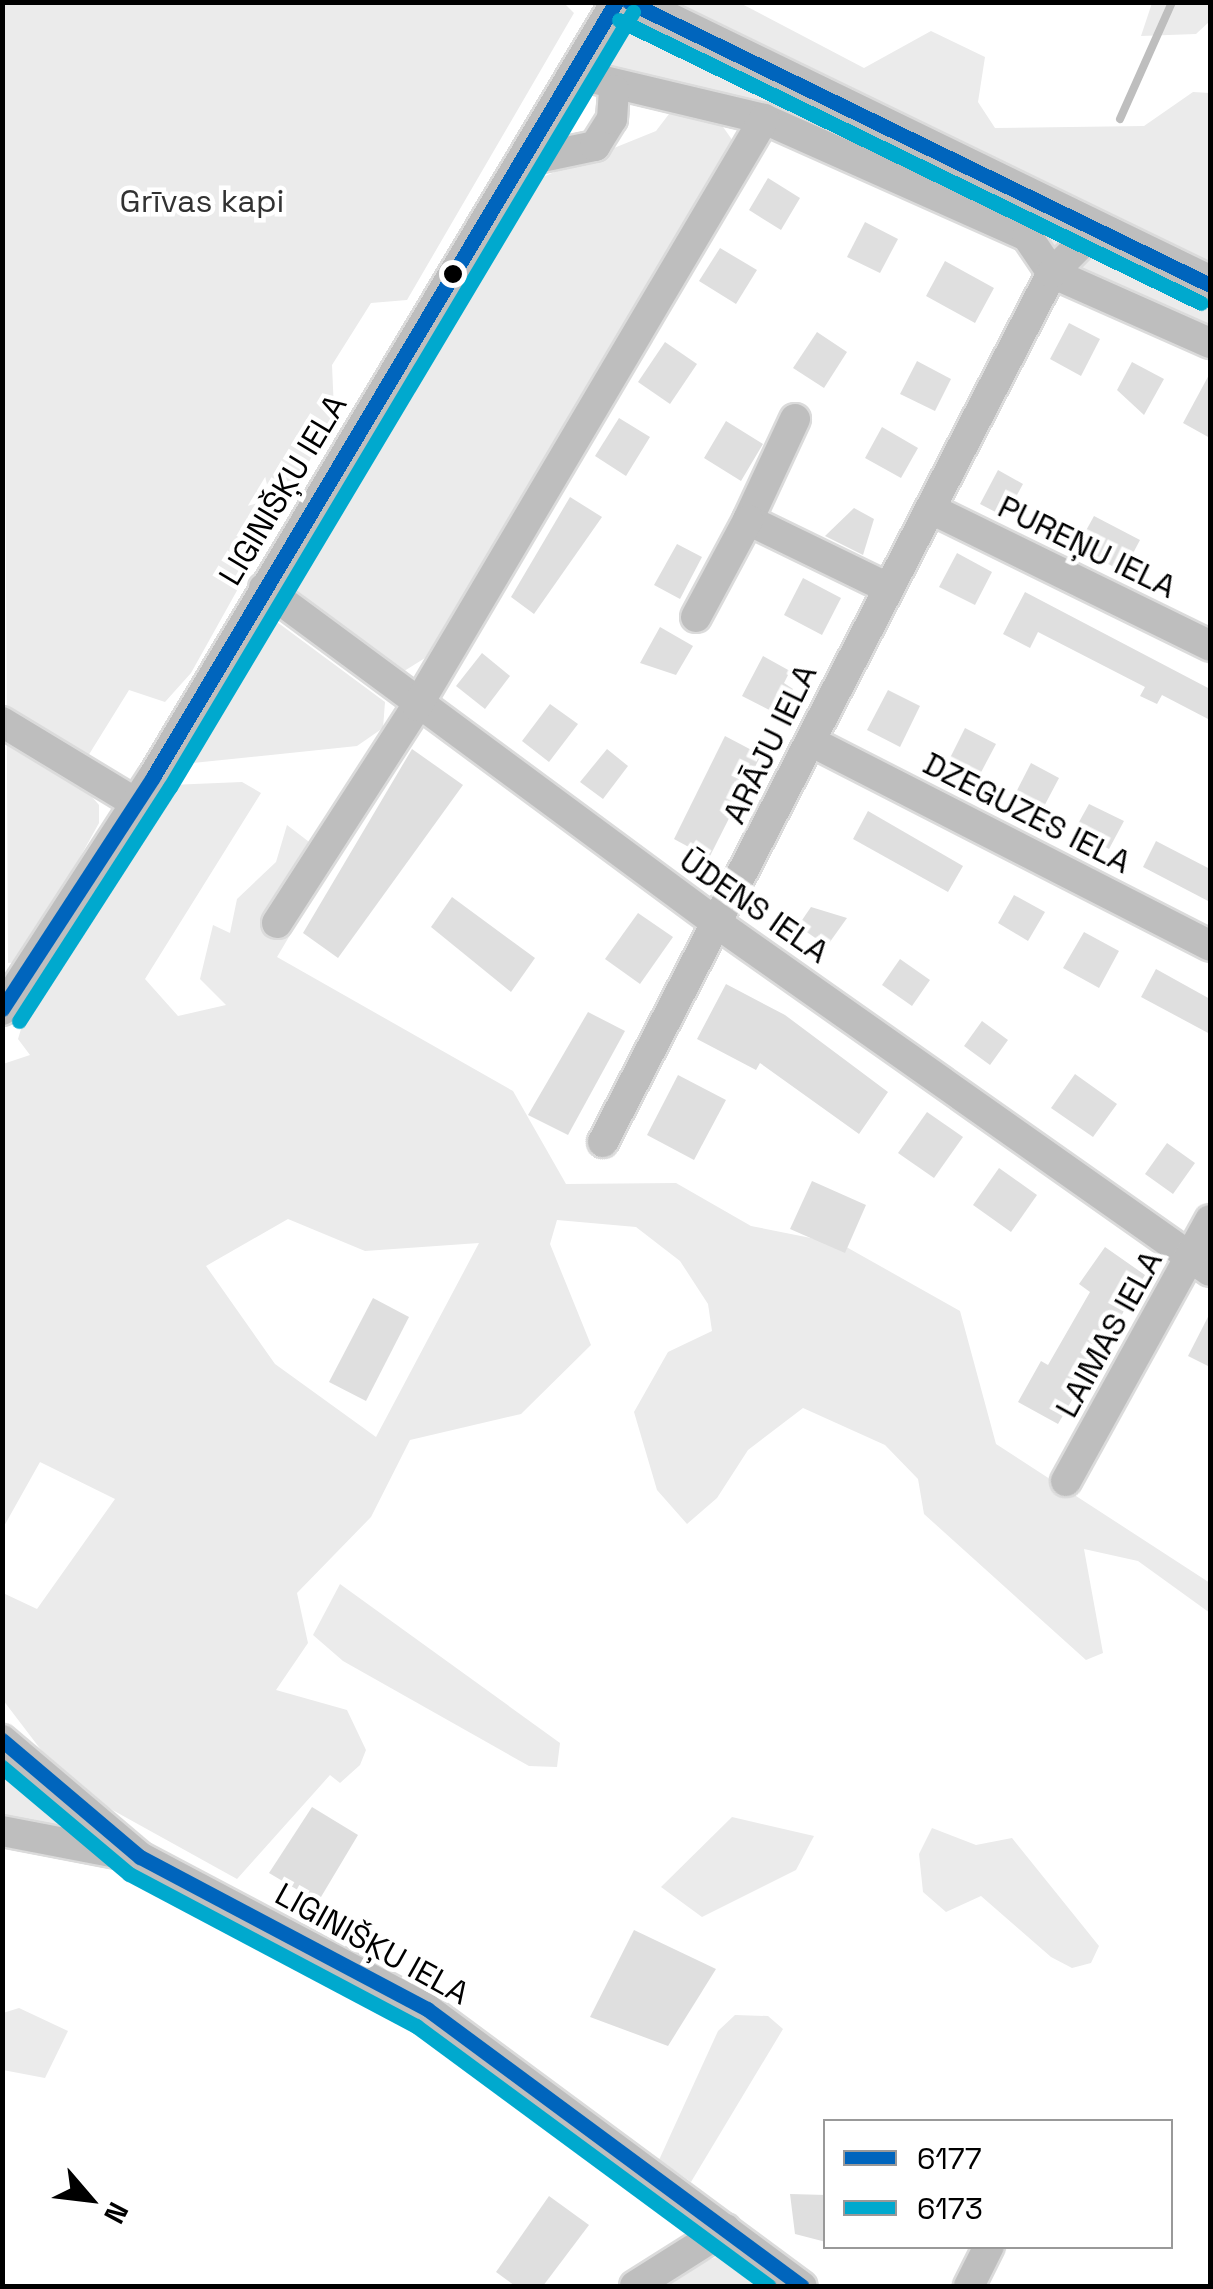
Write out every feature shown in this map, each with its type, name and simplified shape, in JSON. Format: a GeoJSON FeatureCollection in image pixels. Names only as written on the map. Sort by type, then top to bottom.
{"type":"FeatureCollection","features":[{"type":"Feature","properties":{"kind":"main road"},"geometry":{"type":"LineString","coordinates":[[628,2],[1210,285]]}},
{"type":"Feature","properties":{"kind":"street","name":"LIGINIŠĶU IELA"},"geometry":{"type":"LineString","coordinates":[[2,1010],[136,803],[616,2]]}},
{"type":"Feature","properties":{"kind":"street"},"geometry":{"type":"LineString","coordinates":[[575,74],[614,90],[764,119],[1026,236],[1052,274],[1210,343]]}},
{"type":"Feature","properties":{"kind":"street"},"geometry":{"type":"LineString","coordinates":[[523,161],[595,146],[612,119],[614,90]]}},
{"type":"Feature","properties":{"kind":"street"},"geometry":{"type":"LineString","coordinates":[[277,923],[417,706],[764,119]]}},
{"type":"Feature","properties":{"kind":"street","name":"ARĀJU IELA"},"geometry":{"type":"LineString","coordinates":[[603,1142],[812,742],[884,586],[933,510],[1052,274],[1097,228]]}},
{"type":"Feature","properties":{"kind":"street"},"geometry":{"type":"LineString","coordinates":[[696,617],[748,520],[795,419]]}},
{"type":"Feature","properties":{"kind":"street","name":"PUREŅU IELA"},"geometry":{"type":"LineString","coordinates":[[933,510],[1210,646]]}},
{"type":"Feature","properties":{"kind":"street"},"geometry":{"type":"LineString","coordinates":[[748,520],[884,586]]}},
{"type":"Feature","properties":{"kind":"street","name":"ŪDENS IELA"},"geometry":{"type":"LineString","coordinates":[[264,588],[417,706],[718,924],[1201,1264]]}},
{"type":"Feature","properties":{"kind":"street"},"geometry":{"type":"LineString","coordinates":[[2,722],[136,803]]}},
{"type":"Feature","properties":{"kind":"street","name":"DZEGUZES IELA"},"geometry":{"type":"LineString","coordinates":[[812,742],[1210,946]]}},
{"type":"Feature","properties":{"kind":"street","name":"LAIMAS IELA"},"geometry":{"type":"LineString","coordinates":[[1066,1481],[1201,1264],[1210,1220]]}},
{"type":"Feature","properties":{"kind":"street","name":"LIGINIŠĶU IELA"},"geometry":{"type":"LineString","coordinates":[[2,1740],[140,1857],[428,2009],[802,2286]]}},
{"type":"Feature","properties":{"kind":"street"},"geometry":{"type":"LineString","coordinates":[[2,1831],[140,1857]]}},
{"type":"Feature","properties":{"kind":"street"},"geometry":{"type":"LineString","coordinates":[[635,2286],[726,2230]]}},
{"type":"Feature","properties":{"kind":"street"},"geometry":{"type":"LineString","coordinates":[[970,2286],[988,2249]]}},
{"type":"Feature","properties":{"kind":"green space","name":"Grīvas kapi"},"geometry":{"type":"Polygon","coordinates":[[[3,3],[564,3],[574,13],[407,300],[371,303],[332,365],[334,411],[320,442],[191,673],[165,702],[129,690],[75,777],[99,805],[99,823],[22,962],[8,963],[3,3]]]}},
{"type":"Feature","properties":{"kind":"green space"},"geometry":{"type":"Polygon","coordinates":[[[674,3],[740,3],[864,68],[931,31],[985,57],[978,102],[995,128],[1144,126],[1193,92],[1210,93],[1210,263],[674,3]]]}},
{"type":"Feature","properties":{"kind":"green space"},"geometry":{"type":"Polygon","coordinates":[[[1152,3],[1210,3],[1210,21],[1196,34],[1141,36],[1152,3]]]}},
{"type":"Feature","properties":{"kind":"green space"},"geometry":{"type":"Polygon","coordinates":[[[653,24],[1072,235],[1054,250],[601,65],[619,29],[653,24]]]}},
{"type":"Feature","properties":{"kind":"green space"},"geometry":{"type":"Polygon","coordinates":[[[669,114],[721,124],[735,144],[425,658],[401,673],[294,588],[302,566],[525,184],[656,131],[669,114]]]}},
{"type":"Feature","properties":{"kind":"green space"},"geometry":{"type":"Polygon","coordinates":[[[1099,251],[1210,298],[1210,327],[1071,270],[1099,251]]]}},
{"type":"Feature","properties":{"kind":"green space"},"geometry":{"type":"Polygon","coordinates":[[[277,622],[385,702],[383,728],[357,746],[183,764],[254,638],[277,622]]]}},
{"type":"Feature","properties":{"kind":"green space"},"geometry":{"type":"Polygon","coordinates":[[[242,782],[261,793],[145,979],[178,1016],[226,1005],[200,979],[213,925],[230,933],[237,899],[276,862],[287,825],[334,861],[277,957],[513,1091],[566,1184],[676,1183],[751,1226],[841,1244],[960,1311],[996,1444],[1210,1583],[1210,1613],[1138,1561],[1084,1549],[1103,1653],[1086,1660],[924,1514],[918,1479],[885,1445],[803,1408],[748,1450],[717,1498],[687,1524],[657,1490],[634,1412],[668,1352],[712,1331],[708,1304],[680,1261],[636,1227],[557,1220],[550,1244],[591,1345],[521,1414],[410,1440],[371,1517],[297,1593],[308,1643],[276,1690],[347,1710],[366,1750],[360,1765],[340,1783],[330,1775],[237,1879],[98,1802],[51,1763],[3,1700],[3,1593],[37,1609],[115,1499],[40,1462],[3,1528],[3,1064],[30,1055],[18,1039],[24,1019],[170,785],[242,782]],[[288,1219],[206,1266],[275,1364],[376,1437],[479,1243],[365,1251],[288,1219]]]}},
{"type":"Feature","properties":{"kind":"green space"},"geometry":{"type":"Polygon","coordinates":[[[340,1584],[560,1743],[557,1767],[529,1766],[343,1661],[313,1635],[340,1584]]]}},
{"type":"Feature","properties":{"kind":"green space"},"geometry":{"type":"Polygon","coordinates":[[[2,1761],[81,1833],[3,1820],[2,1761]]]}},
{"type":"Feature","properties":{"kind":"green space"},"geometry":{"type":"Polygon","coordinates":[[[732,1817],[814,1836],[796,1870],[702,1917],[661,1887],[732,1817]]]}},
{"type":"Feature","properties":{"kind":"green space"},"geometry":{"type":"Polygon","coordinates":[[[932,1828],[976,1845],[1012,1838],[1099,1946],[1091,1963],[1072,1968],[1051,1957],[981,1896],[946,1912],[923,1892],[919,1854],[932,1828]]]}},
{"type":"Feature","properties":{"kind":"green space"},"geometry":{"type":"Polygon","coordinates":[[[19,2008],[68,2031],[45,2078],[3,2070],[3,2013],[19,2008]]]}},
{"type":"Feature","properties":{"kind":"green space"},"geometry":{"type":"Polygon","coordinates":[[[735,2015],[768,2016],[783,2029],[691,2182],[659,2160],[718,2031],[735,2015]]]}},
{"type":"Feature","properties":{"kind":"green space"},"geometry":{"type":"Polygon","coordinates":[[[728,2252],[772,2286],[651,2286],[656,2282],[728,2252]]]}},
{"type":"Feature","properties":{"kind":"building"},"geometry":{"type":"Polygon","coordinates":[[[768,178],[800,198],[781,230],[749,210],[768,178]]]}},
{"type":"Feature","properties":{"kind":"building"},"geometry":{"type":"Polygon","coordinates":[[[865,222],[898,239],[880,273],[847,257],[865,222]]]}},
{"type":"Feature","properties":{"kind":"building"},"geometry":{"type":"Polygon","coordinates":[[[720,248],[757,270],[736,304],[699,281],[720,248]]]}},
{"type":"Feature","properties":{"kind":"building"},"geometry":{"type":"Polygon","coordinates":[[[945,261],[994,288],[975,323],[926,296],[945,261]]]}},
{"type":"Feature","properties":{"kind":"building"},"geometry":{"type":"Polygon","coordinates":[[[1069,323],[1100,339],[1081,376],[1050,359],[1069,323]]]}},
{"type":"Feature","properties":{"kind":"building"},"geometry":{"type":"Polygon","coordinates":[[[817,332],[847,352],[824,388],[793,368],[817,332]]]}},
{"type":"Feature","properties":{"kind":"building"},"geometry":{"type":"Polygon","coordinates":[[[665,342],[697,364],[670,404],[638,382],[665,342]]]}},
{"type":"Feature","properties":{"kind":"building"},"geometry":{"type":"Polygon","coordinates":[[[917,361],[951,379],[935,411],[900,394],[917,361]]]}},
{"type":"Feature","properties":{"kind":"building"},"geometry":{"type":"Polygon","coordinates":[[[1132,362],[1164,379],[1144,415],[1117,390],[1132,362]]]}},
{"type":"Feature","properties":{"kind":"building"},"geometry":{"type":"Polygon","coordinates":[[[1210,373],[1210,438],[1183,423],[1210,373]]]}},
{"type":"Feature","properties":{"kind":"building"},"geometry":{"type":"Polygon","coordinates":[[[619,418],[650,437],[626,476],[595,456],[619,418]]]}},
{"type":"Feature","properties":{"kind":"building"},"geometry":{"type":"Polygon","coordinates":[[[726,421],[763,444],[741,481],[704,458],[726,421]]]}},
{"type":"Feature","properties":{"kind":"building"},"geometry":{"type":"Polygon","coordinates":[[[882,427],[918,448],[901,478],[865,458],[882,427]]]}},
{"type":"Feature","properties":{"kind":"building"},"geometry":{"type":"Polygon","coordinates":[[[998,470],[1023,484],[1005,517],[980,504],[998,470]]]}},
{"type":"Feature","properties":{"kind":"building"},"geometry":{"type":"Polygon","coordinates":[[[570,497],[602,517],[534,614],[511,597],[570,497]]]}},
{"type":"Feature","properties":{"kind":"building"},"geometry":{"type":"Polygon","coordinates":[[[854,508],[874,519],[863,555],[825,536],[854,508]]]}},
{"type":"Feature","properties":{"kind":"building"},"geometry":{"type":"Polygon","coordinates":[[[1094,516],[1140,540],[1123,572],[1077,547],[1094,516]]]}},
{"type":"Feature","properties":{"kind":"building"},"geometry":{"type":"Polygon","coordinates":[[[677,544],[702,557],[680,599],[654,585],[677,544]]]}},
{"type":"Feature","properties":{"kind":"building"},"geometry":{"type":"Polygon","coordinates":[[[957,553],[992,572],[975,605],[939,587],[957,553]]]}},
{"type":"Feature","properties":{"kind":"building"},"geometry":{"type":"Polygon","coordinates":[[[803,578],[841,598],[822,635],[784,615],[803,578]]]}},
{"type":"Feature","properties":{"kind":"building"},"geometry":{"type":"Polygon","coordinates":[[[1025,592],[1210,689],[1210,720],[1162,695],[1157,704],[1140,696],[1145,687],[1038,632],[1030,648],[1003,634],[1025,592]]]}},
{"type":"Feature","properties":{"kind":"building"},"geometry":{"type":"Polygon","coordinates":[[[660,627],[693,646],[676,675],[640,663],[660,627]]]}},
{"type":"Feature","properties":{"kind":"building"},"geometry":{"type":"Polygon","coordinates":[[[482,653],[510,676],[485,709],[456,686],[482,653]]]}},
{"type":"Feature","properties":{"kind":"building"},"geometry":{"type":"Polygon","coordinates":[[[763,656],[790,671],[784,683],[793,689],[779,715],[742,696],[763,656]]]}},
{"type":"Feature","properties":{"kind":"building"},"geometry":{"type":"Polygon","coordinates":[[[888,690],[920,706],[900,747],[867,730],[888,690]]]}},
{"type":"Feature","properties":{"kind":"building"},"geometry":{"type":"Polygon","coordinates":[[[550,704],[578,724],[549,762],[522,741],[550,704]]]}},
{"type":"Feature","properties":{"kind":"building"},"geometry":{"type":"Polygon","coordinates":[[[965,728],[996,744],[978,778],[948,762],[965,728]]]}},
{"type":"Feature","properties":{"kind":"building"},"geometry":{"type":"Polygon","coordinates":[[[725,736],[761,755],[709,858],[674,839],[725,736]]]}},
{"type":"Feature","properties":{"kind":"building"},"geometry":{"type":"Polygon","coordinates":[[[412,749],[463,785],[338,958],[303,933],[412,749]]]}},
{"type":"Feature","properties":{"kind":"building"},"geometry":{"type":"Polygon","coordinates":[[[607,749],[628,766],[603,799],[580,782],[607,749]]]}},
{"type":"Feature","properties":{"kind":"building"},"geometry":{"type":"Polygon","coordinates":[[[1031,763],[1059,778],[1040,814],[1012,800],[1031,763]]]}},
{"type":"Feature","properties":{"kind":"building"},"geometry":{"type":"Polygon","coordinates":[[[1089,804],[1124,821],[1109,849],[1074,831],[1089,804]]]}},
{"type":"Feature","properties":{"kind":"building"},"geometry":{"type":"Polygon","coordinates":[[[868,811],[963,866],[948,892],[853,839],[868,811]]]}},
{"type":"Feature","properties":{"kind":"building"},"geometry":{"type":"Polygon","coordinates":[[[1156,841],[1210,869],[1210,902],[1143,867],[1156,841]]]}},
{"type":"Feature","properties":{"kind":"building"},"geometry":{"type":"Polygon","coordinates":[[[1014,895],[1045,912],[1028,941],[998,923],[1014,895]]]}},
{"type":"Feature","properties":{"kind":"building"},"geometry":{"type":"Polygon","coordinates":[[[452,897],[535,958],[511,992],[431,927],[452,897]]]}},
{"type":"Feature","properties":{"kind":"building"},"geometry":{"type":"Polygon","coordinates":[[[811,907],[847,918],[827,946],[798,926],[811,907]]]}},
{"type":"Feature","properties":{"kind":"building"},"geometry":{"type":"Polygon","coordinates":[[[638,913],[673,937],[640,984],[605,959],[638,913]]]}},
{"type":"Feature","properties":{"kind":"building"},"geometry":{"type":"Polygon","coordinates":[[[1084,932],[1119,951],[1099,988],[1063,968],[1084,932]]]}},
{"type":"Feature","properties":{"kind":"building"},"geometry":{"type":"Polygon","coordinates":[[[900,959],[930,980],[912,1006],[882,985],[900,959]]]}},
{"type":"Feature","properties":{"kind":"building"},"geometry":{"type":"Polygon","coordinates":[[[1156,969],[1210,999],[1210,1034],[1141,997],[1156,969]]]}},
{"type":"Feature","properties":{"kind":"building"},"geometry":{"type":"Polygon","coordinates":[[[726,984],[785,1015],[888,1092],[859,1134],[760,1063],[756,1070],[697,1039],[726,984]]]}},
{"type":"Feature","properties":{"kind":"building"},"geometry":{"type":"Polygon","coordinates":[[[588,1012],[625,1031],[568,1135],[528,1115],[588,1012]]]}},
{"type":"Feature","properties":{"kind":"building"},"geometry":{"type":"Polygon","coordinates":[[[982,1021],[1008,1040],[990,1065],[964,1046],[982,1021]]]}},
{"type":"Feature","properties":{"kind":"building"},"geometry":{"type":"Polygon","coordinates":[[[1075,1074],[1117,1104],[1093,1137],[1051,1108],[1075,1074]]]}},
{"type":"Feature","properties":{"kind":"building"},"geometry":{"type":"Polygon","coordinates":[[[678,1075],[726,1100],[694,1160],[647,1135],[678,1075]]]}},
{"type":"Feature","properties":{"kind":"building"},"geometry":{"type":"Polygon","coordinates":[[[927,1112],[963,1137],[934,1178],[898,1153],[927,1112]]]}},
{"type":"Feature","properties":{"kind":"building"},"geometry":{"type":"Polygon","coordinates":[[[1167,1143],[1195,1163],[1173,1194],[1145,1174],[1167,1143]]]}},
{"type":"Feature","properties":{"kind":"building"},"geometry":{"type":"Polygon","coordinates":[[[999,1168],[1037,1195],[1011,1232],[973,1205],[999,1168]]]}},
{"type":"Feature","properties":{"kind":"building"},"geometry":{"type":"Polygon","coordinates":[[[812,1181],[866,1205],[845,1253],[790,1229],[812,1181]]]}},
{"type":"Feature","properties":{"kind":"building"},"geometry":{"type":"Polygon","coordinates":[[[1105,1247],[1145,1275],[1058,1424],[1018,1402],[1041,1361],[1048,1365],[1090,1292],[1079,1284],[1105,1247]]]}},
{"type":"Feature","properties":{"kind":"building"},"geometry":{"type":"Polygon","coordinates":[[[373,1298],[409,1317],[366,1401],[329,1382],[373,1298]]]}},
{"type":"Feature","properties":{"kind":"building"},"geometry":{"type":"Polygon","coordinates":[[[1210,1313],[1210,1367],[1188,1356],[1210,1313]]]}},
{"type":"Feature","properties":{"kind":"building"},"geometry":{"type":"Polygon","coordinates":[[[312,1807],[358,1835],[318,1902],[269,1873],[312,1807]]]}},
{"type":"Feature","properties":{"kind":"building"},"geometry":{"type":"Polygon","coordinates":[[[634,1930],[716,1969],[668,2046],[590,2017],[634,1930]]]}},
{"type":"Feature","properties":{"kind":"building"},"geometry":{"type":"Polygon","coordinates":[[[790,2194],[823,2195],[823,2241],[795,2234],[790,2194]]]}},
{"type":"Feature","properties":{"kind":"building"},"geometry":{"type":"Polygon","coordinates":[[[549,2196],[589,2225],[543,2286],[515,2286],[496,2272],[549,2196]]]}},
{"type":"Feature","properties":{"kind":"waterway"},"geometry":{"type":"LineString","coordinates":[[1120,119],[1172,2]]}},
{"type":"Feature","properties":{"kind":"transit line","name":"6177"},"geometry":{"type":"LineString","coordinates":[[2,1009],[153,777],[616,2]]}},
{"type":"Feature","properties":{"kind":"transit line","name":"6177"},"geometry":{"type":"LineString","coordinates":[[629,2],[1210,285]]}},
{"type":"Feature","properties":{"kind":"transit line","name":"6173"},"geometry":{"type":"LineString","coordinates":[[19,1021],[170,787],[633,12]]}},
{"type":"Feature","properties":{"kind":"transit line","name":"6173"},"geometry":{"type":"LineString","coordinates":[[619,20],[1201,303]]}},
{"type":"Feature","properties":{"kind":"transit line","name":"6177"},"geometry":{"type":"LineString","coordinates":[[2,1740],[140,1857],[427,2009],[802,2286]]}},
{"type":"Feature","properties":{"kind":"transit line","name":"6173"},"geometry":{"type":"LineString","coordinates":[[2,1767],[129,1874],[416,2026],[769,2286]]}}]}
